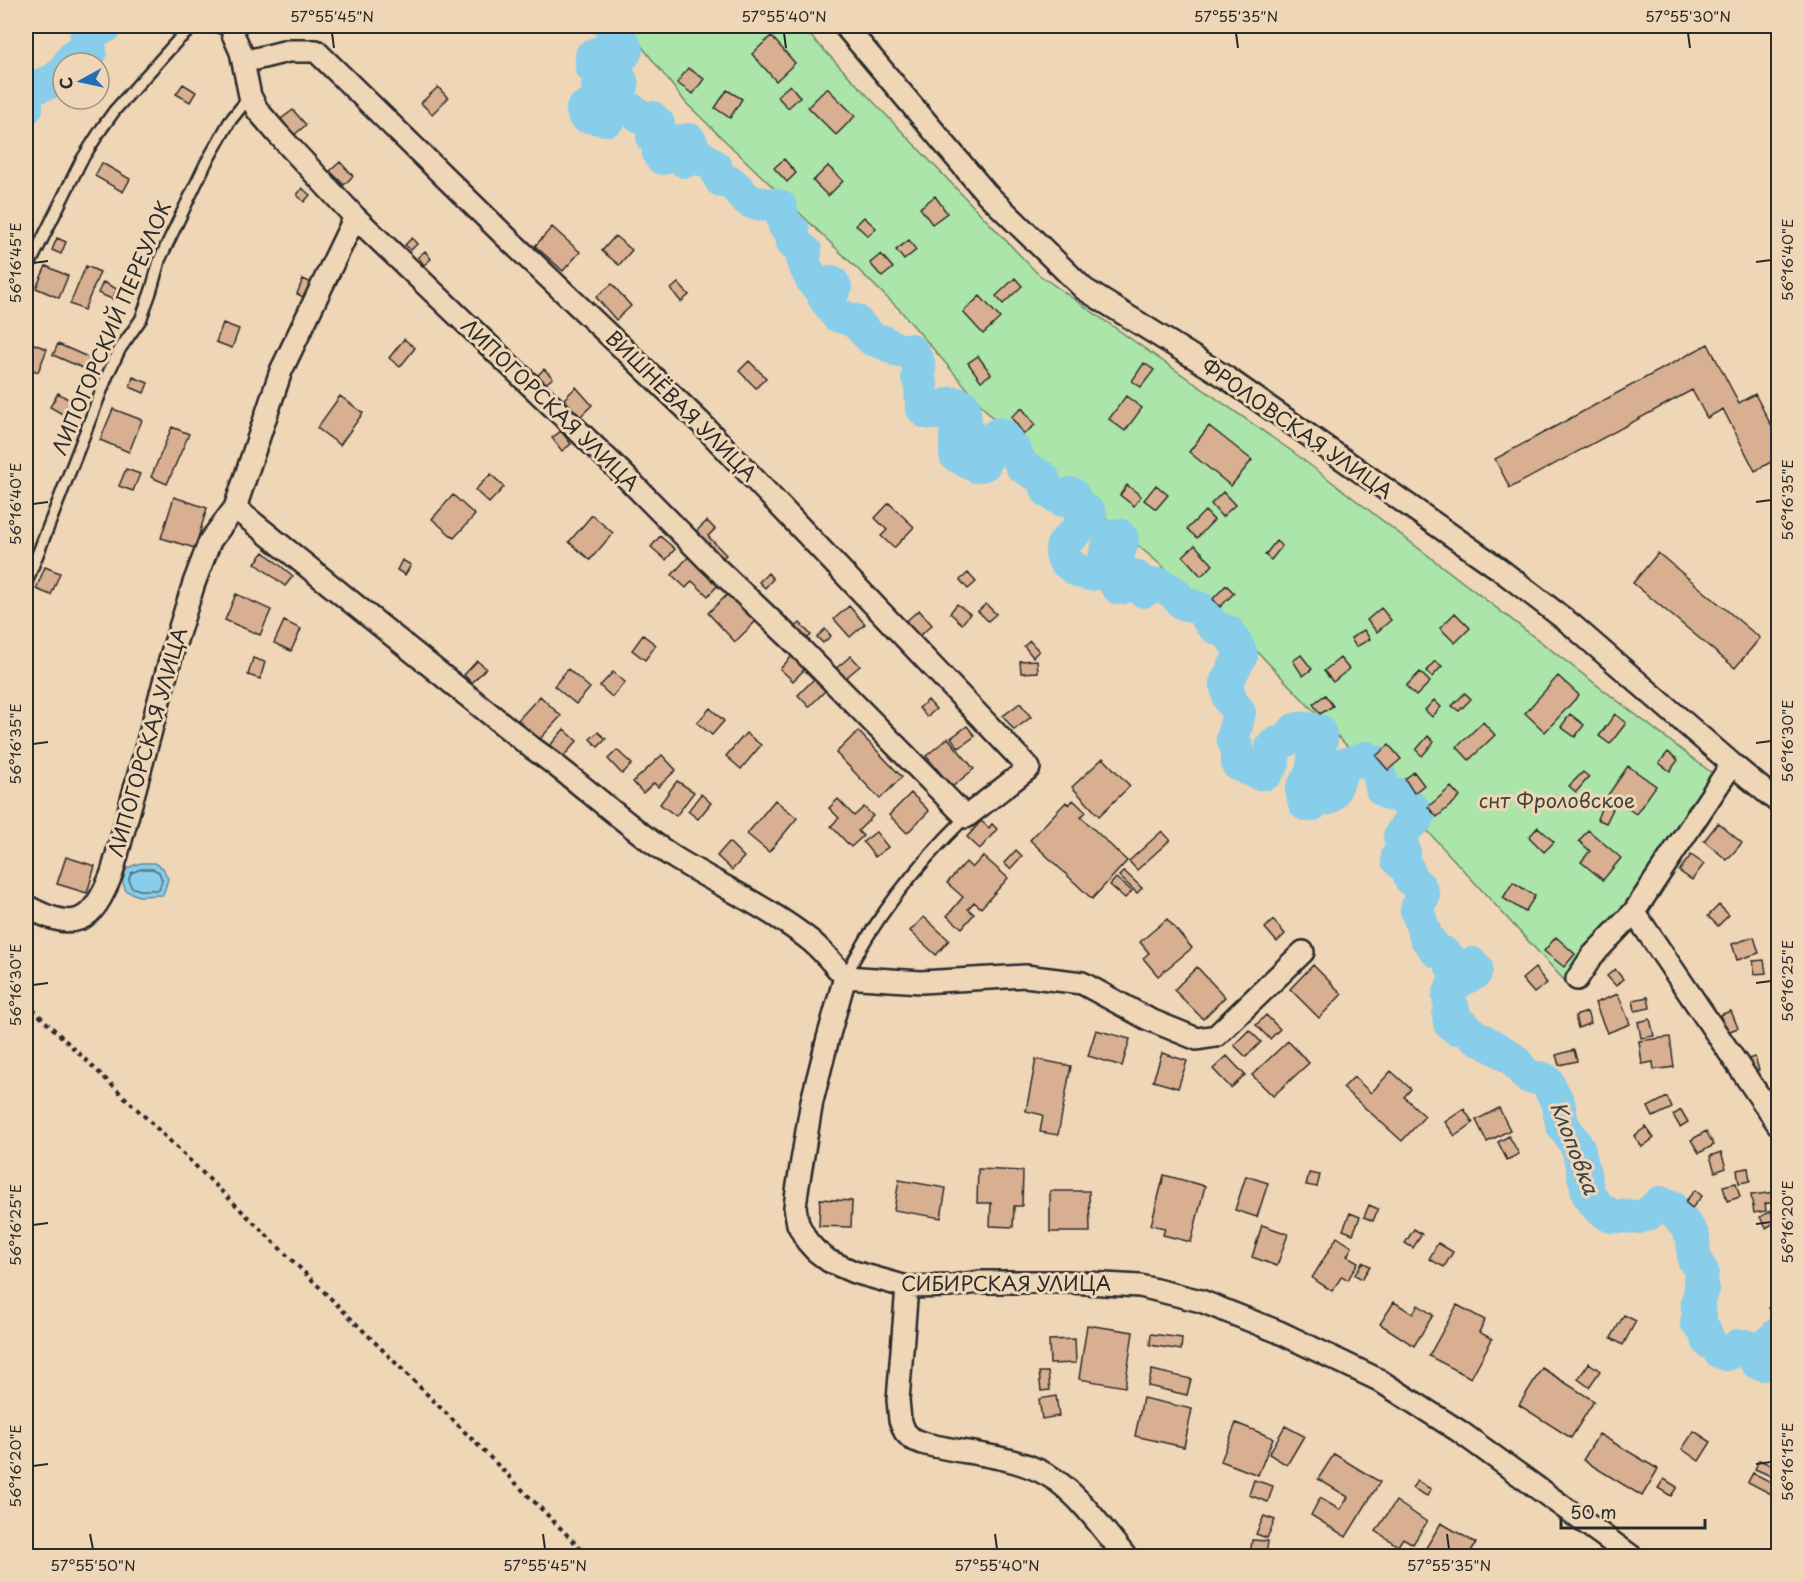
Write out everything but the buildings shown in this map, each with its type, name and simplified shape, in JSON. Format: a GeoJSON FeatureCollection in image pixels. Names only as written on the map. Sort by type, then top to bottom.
{"type":"FeatureCollection","features":[{"type":"Feature","properties":{"kind":"street","name":"ФРОЛОВСКАЯ УЛИЦА"},"geometry":{"type":"LineString","coordinates":[[845,26],[986,193],[1084,289],[1227,378],[1498,568],[1572,625],[1732,764],[1775,793]]}},
{"type":"Feature","properties":{"kind":"street"},"geometry":{"type":"LineString","coordinates":[[228,28],[241,52],[250,96],[258,111],[356,217]]}},
{"type":"Feature","properties":{"kind":"street","name":"ВИШНЁВАЯ УЛИЦА"},"geometry":{"type":"LineString","coordinates":[[243,62],[288,51],[316,51],[700,422],[1029,768],[966,817]]}},
{"type":"Feature","properties":{"kind":"street","name":"ЛИПОГОРСКАЯ УЛИЦА"},"geometry":{"type":"LineString","coordinates":[[26,906],[61,921],[81,920],[90,913],[104,893],[115,862],[172,653],[194,583],[210,541],[235,508],[281,371],[356,217],[789,637],[966,817]]}},
{"type":"Feature","properties":{"kind":"street"},"geometry":{"type":"LineString","coordinates":[[235,508],[531,747],[572,776],[635,830],[675,857],[793,928],[812,942],[845,977],[921,982],[1025,976],[1082,983],[1148,1019],[1197,1039],[1216,1036],[1303,952]]}},
{"type":"Feature","properties":{"kind":"street"},"geometry":{"type":"LineString","coordinates":[[1577,979],[1592,957],[1634,912],[1732,764]]}},
{"type":"Feature","properties":{"kind":"street"},"geometry":{"type":"LineString","coordinates":[[1634,912],[1779,1124]]}},
{"type":"Feature","properties":{"kind":"street","name":"СИБИРСКАЯ УЛИЦА"},"geometry":{"type":"LineString","coordinates":[[845,977],[812,1101],[795,1207],[798,1224],[807,1240],[829,1261],[854,1272],[907,1287],[951,1286],[979,1282],[1068,1282],[1140,1286],[1201,1301],[1279,1332],[1377,1379],[1468,1438],[1631,1557]]}},
{"type":"Feature","properties":{"kind":"street"},"geometry":{"type":"LineString","coordinates":[[907,1287],[898,1400],[900,1420],[905,1432],[922,1443],[1009,1461],[1043,1473],[1059,1482],[1081,1503],[1125,1557]]}},
{"type":"Feature","properties":{"kind":"lane"},"geometry":{"type":"LineString","coordinates":[[26,272],[81,161],[97,135],[121,103],[178,40],[193,27],[204,26]]}},
{"type":"Feature","properties":{"kind":"lane","name":"ЛИПОГОРСКИЙ ПЕРЕУЛОК"},"geometry":{"type":"LineString","coordinates":[[26,584],[108,374],[120,349],[141,319],[147,306],[160,259],[167,243],[206,163],[230,122],[250,96]]}},
{"type":"Feature","properties":{"kind":"lane"},"geometry":{"type":"LineString","coordinates":[[845,977],[858,952],[894,899],[940,843],[966,817]]}},
{"type":"Feature","properties":{"kind":"path"},"geometry":{"type":"LineString","coordinates":[[26,1003],[353,1319],[588,1557]]}},
{"type":"Feature","properties":{"kind":"green space","name":"снт Фроловское"},"geometry":{"type":"Polygon","coordinates":[[[626,26],[801,26],[1038,274],[1293,452],[1717,777],[1626,906],[1564,980],[1423,826],[1233,626],[1007,435],[900,310],[686,103],[626,26]]]}},
{"type":"Feature","properties":{"kind":"water"},"geometry":{"type":"Polygon","coordinates":[[[141,863],[155,863],[163,868],[168,879],[163,895],[139,896],[126,891],[123,880],[124,872],[141,863]]]}},
{"type":"Feature","properties":{"kind":"waterway","name":"Клоповка"},"geometry":{"type":"LineString","coordinates":[[90,51],[87,30],[106,26]]}},
{"type":"Feature","properties":{"kind":"waterway","name":"Клоповка"},"geometry":{"type":"LineString","coordinates":[[610,26],[626,50],[624,54],[596,54],[592,56],[592,67],[615,74],[619,77],[622,86],[619,89],[598,85],[598,99],[583,109],[584,115],[608,119],[619,109],[627,107],[643,118],[652,118],[658,124],[653,138],[665,148],[659,154],[662,158],[681,141],[689,140],[692,147],[684,156],[685,161],[700,156],[715,167],[721,180],[734,185],[747,199],[755,203],[780,207],[785,226],[793,231],[793,243],[805,251],[803,262],[814,283],[817,285],[832,282],[835,287],[824,297],[837,315],[855,321],[872,339],[898,350],[910,350],[919,366],[918,377],[921,385],[922,407],[926,412],[935,413],[952,404],[964,407],[965,426],[956,435],[956,455],[976,466],[984,464],[989,442],[1000,434],[1014,450],[1022,466],[1043,478],[1048,491],[1062,500],[1066,500],[1067,495],[1071,494],[1079,510],[1088,512],[1089,519],[1063,546],[1064,560],[1082,572],[1096,573],[1103,564],[1111,536],[1118,535],[1122,539],[1121,546],[1113,565],[1112,576],[1119,588],[1126,586],[1133,576],[1137,578],[1138,587],[1144,591],[1152,585],[1161,585],[1173,592],[1183,603],[1201,609],[1213,626],[1228,632],[1241,655],[1226,683],[1230,700],[1239,713],[1233,738],[1238,752],[1238,764],[1258,773],[1266,773],[1273,763],[1273,745],[1287,740],[1297,729],[1319,731],[1321,741],[1315,752],[1312,772],[1302,790],[1305,804],[1311,805],[1318,799],[1331,796],[1343,765],[1366,758],[1373,761],[1382,789],[1389,794],[1399,795],[1418,814],[1418,817],[1405,828],[1400,836],[1404,852],[1398,856],[1398,860],[1408,870],[1411,879],[1420,888],[1423,896],[1417,910],[1426,937],[1437,951],[1449,958],[1455,969],[1472,964],[1476,968],[1475,973],[1458,982],[1450,991],[1449,997],[1453,1009],[1449,1016],[1450,1023],[1456,1028],[1465,1027],[1473,1035],[1506,1054],[1527,1076],[1544,1079],[1547,1082],[1558,1103],[1562,1124],[1578,1148],[1589,1196],[1599,1208],[1611,1216],[1638,1217],[1648,1214],[1660,1203],[1670,1206],[1693,1237],[1694,1259],[1702,1272],[1700,1281],[1703,1289],[1699,1295],[1700,1316],[1697,1322],[1705,1331],[1709,1342]]}},
{"type":"Feature","properties":{"kind":"waterway","name":"Клоповка"},"geometry":{"type":"LineString","coordinates":[[26,108],[26,97],[30,89],[51,82]]}},
{"type":"Feature","properties":{"kind":"waterway","name":"Клоповка"},"geometry":{"type":"LineString","coordinates":[[1719,1351],[1727,1354],[1738,1346],[1746,1346],[1757,1362],[1764,1364],[1768,1358],[1769,1343],[1778,1334]]}}]}
